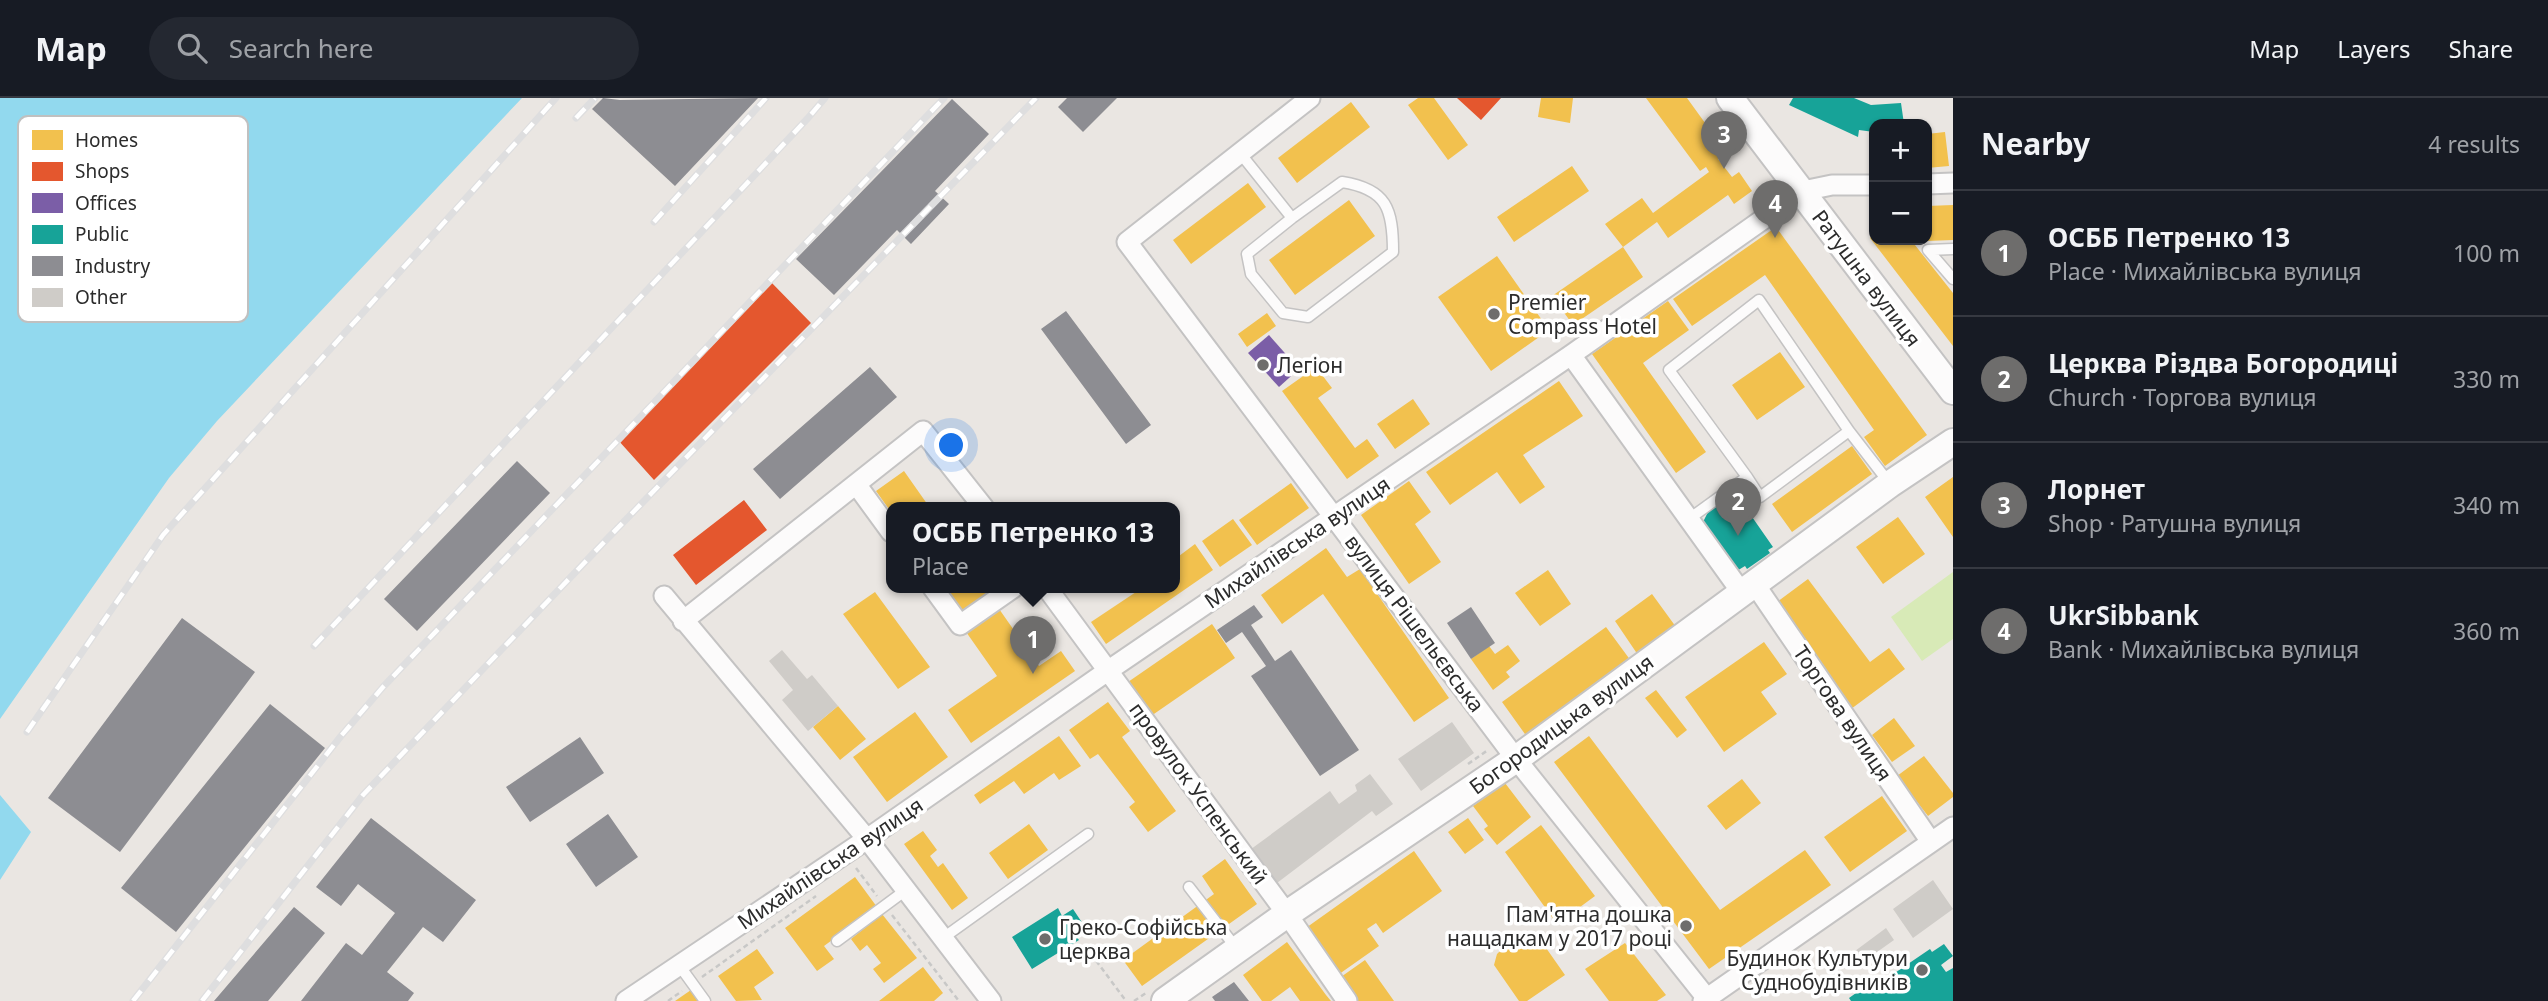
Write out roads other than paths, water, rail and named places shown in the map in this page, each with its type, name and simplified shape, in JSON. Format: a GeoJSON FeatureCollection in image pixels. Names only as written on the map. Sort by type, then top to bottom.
{"type":"FeatureCollection","features":[{"type":"Feature","properties":{"kind":"street"},"geometry":{"type":"LineString","coordinates":[[1240,153],[1310,98]]}},
{"type":"Feature","properties":{"kind":"street","name":"Ратушна вулиця"},"geometry":{"type":"LineString","coordinates":[[1730,98],[1953,391]]}},
{"type":"Feature","properties":{"kind":"street","name":"вулиця Рішельєвська"},"geometry":{"type":"LineString","coordinates":[[1240,153],[1126,242],[1516,759],[1706,1000]]}},
{"type":"Feature","properties":{"kind":"street"},"geometry":{"type":"LineString","coordinates":[[1932,184],[1953,183]]}},
{"type":"Feature","properties":{"kind":"street","name":"Михайлівська вулиця"},"geometry":{"type":"LineString","coordinates":[[626,1001],[867,839],[1109,670],[1571,355],[1803,191],[1832,186],[1869,185]]}},
{"type":"Feature","properties":{"kind":"street","name":"Торгова вулиця"},"geometry":{"type":"LineString","coordinates":[[1571,355],[1689,519],[1748,588],[1931,842]]}},
{"type":"Feature","properties":{"kind":"street"},"geometry":{"type":"LineString","coordinates":[[683,621],[923,430],[979,502]]}},
{"type":"Feature","properties":{"kind":"street","name":"Богородицька вулиця"},"geometry":{"type":"LineString","coordinates":[[1165,1001],[1287,914],[1516,759],[1890,484],[1953,442]]}},
{"type":"Feature","properties":{"kind":"street"},"geometry":{"type":"LineString","coordinates":[[856,484],[886,525]]}},
{"type":"Feature","properties":{"kind":"street"},"geometry":{"type":"LineString","coordinates":[[937,593],[960,625],[1006,593]]}},
{"type":"Feature","properties":{"kind":"street","name":"провулок Успенський"},"geometry":{"type":"LineString","coordinates":[[1051,593],[1287,914],[1347,1001]]}},
{"type":"Feature","properties":{"kind":"street"},"geometry":{"type":"LineString","coordinates":[[663,596],[867,839],[991,1001]]}},
{"type":"Feature","properties":{"kind":"street"},"geometry":{"type":"LineString","coordinates":[[1706,1000],[1953,827]]}},
{"type":"Feature","properties":{"kind":"lane"},"geometry":{"type":"LineString","coordinates":[[1240,153],[1292,218]]}},
{"type":"Feature","properties":{"kind":"lane"},"geometry":{"type":"LineString","coordinates":[[1342,182],[1362,185],[1382,199],[1393,224],[1393,252],[1308,317],[1283,313],[1251,274],[1247,254],[1292,218],[1342,182]]}},
{"type":"Feature","properties":{"kind":"lane"},"geometry":{"type":"LineString","coordinates":[[1953,250],[1928,250],[1953,279]]}},
{"type":"Feature","properties":{"kind":"lane"},"geometry":{"type":"LineString","coordinates":[[1849,431],[1760,496],[1669,370],[1759,300],[1849,431],[1890,484]]}},
{"type":"Feature","properties":{"kind":"lane"},"geometry":{"type":"LineString","coordinates":[[1689,519],[1747,477]]}},
{"type":"Feature","properties":{"kind":"lane"},"geometry":{"type":"LineString","coordinates":[[943,938],[1088,835]]}},
{"type":"Feature","properties":{"kind":"lane"},"geometry":{"type":"LineString","coordinates":[[1189,887],[1237,949]]}},
{"type":"Feature","properties":{"kind":"lane"},"geometry":{"type":"LineString","coordinates":[[837,941],[906,890]]}},
{"type":"Feature","properties":{"kind":"lane"},"geometry":{"type":"LineString","coordinates":[[679,965],[705,1001]]}},
{"type":"Feature","properties":{"kind":"water"},"geometry":{"type":"Polygon","coordinates":[[[0,98],[522,98],[217,421],[169,478],[0,719],[0,98]]]}},
{"type":"Feature","properties":{"kind":"water"},"geometry":{"type":"Polygon","coordinates":[[[0,795],[31,832],[0,880],[0,795]]]}},
{"type":"Feature","properties":{"kind":"railway"},"geometry":{"type":"LineString","coordinates":[[27,732],[163,535],[556,98]]}},
{"type":"Feature","properties":{"kind":"railway"},"geometry":{"type":"LineString","coordinates":[[576,118],[595,98]]}},
{"type":"Feature","properties":{"kind":"railway"},"geometry":{"type":"LineString","coordinates":[[654,222],[766,98]]}},
{"type":"Feature","properties":{"kind":"railway"},"geometry":{"type":"LineString","coordinates":[[314,646],[825,98]]}},
{"type":"Feature","properties":{"kind":"railway"},"geometry":{"type":"LineString","coordinates":[[133,1001],[341,736],[383,687],[944,98]]}},
{"type":"Feature","properties":{"kind":"railway"},"geometry":{"type":"LineString","coordinates":[[202,1001],[363,795],[608,538],[1036,98]]}},
{"type":"Feature","properties":{"kind":"place","name":"Лорнет"},"geometry":{"type":"Point","coordinates":[1724,169]}},
{"type":"Feature","properties":{"kind":"place","name":"UkrSibbank"},"geometry":{"type":"Point","coordinates":[1775,238]}},
{"type":"Feature","properties":{"kind":"place","name":"Premier Compass Hotel"},"geometry":{"type":"Point","coordinates":[1494,314]}},
{"type":"Feature","properties":{"kind":"place","name":"Легіон"},"geometry":{"type":"Point","coordinates":[1263,365]}},
{"type":"Feature","properties":{"kind":"place","name":"Церква Різдва Богородиці"},"geometry":{"type":"Point","coordinates":[1738,536]}},
{"type":"Feature","properties":{"kind":"place","name":"ОСББ Петренко 13"},"geometry":{"type":"Point","coordinates":[1033,674]}},
{"type":"Feature","properties":{"kind":"place","name":"Пам'ятна дошка нащадкам у 2017 році"},"geometry":{"type":"Point","coordinates":[1686,926]}},
{"type":"Feature","properties":{"kind":"place","name":"Греко-Софійська церква"},"geometry":{"type":"Point","coordinates":[1045,939]}},
{"type":"Feature","properties":{"kind":"place","name":"Будинок Культури Суднобудівників"},"geometry":{"type":"Point","coordinates":[1922,970]}}]}
